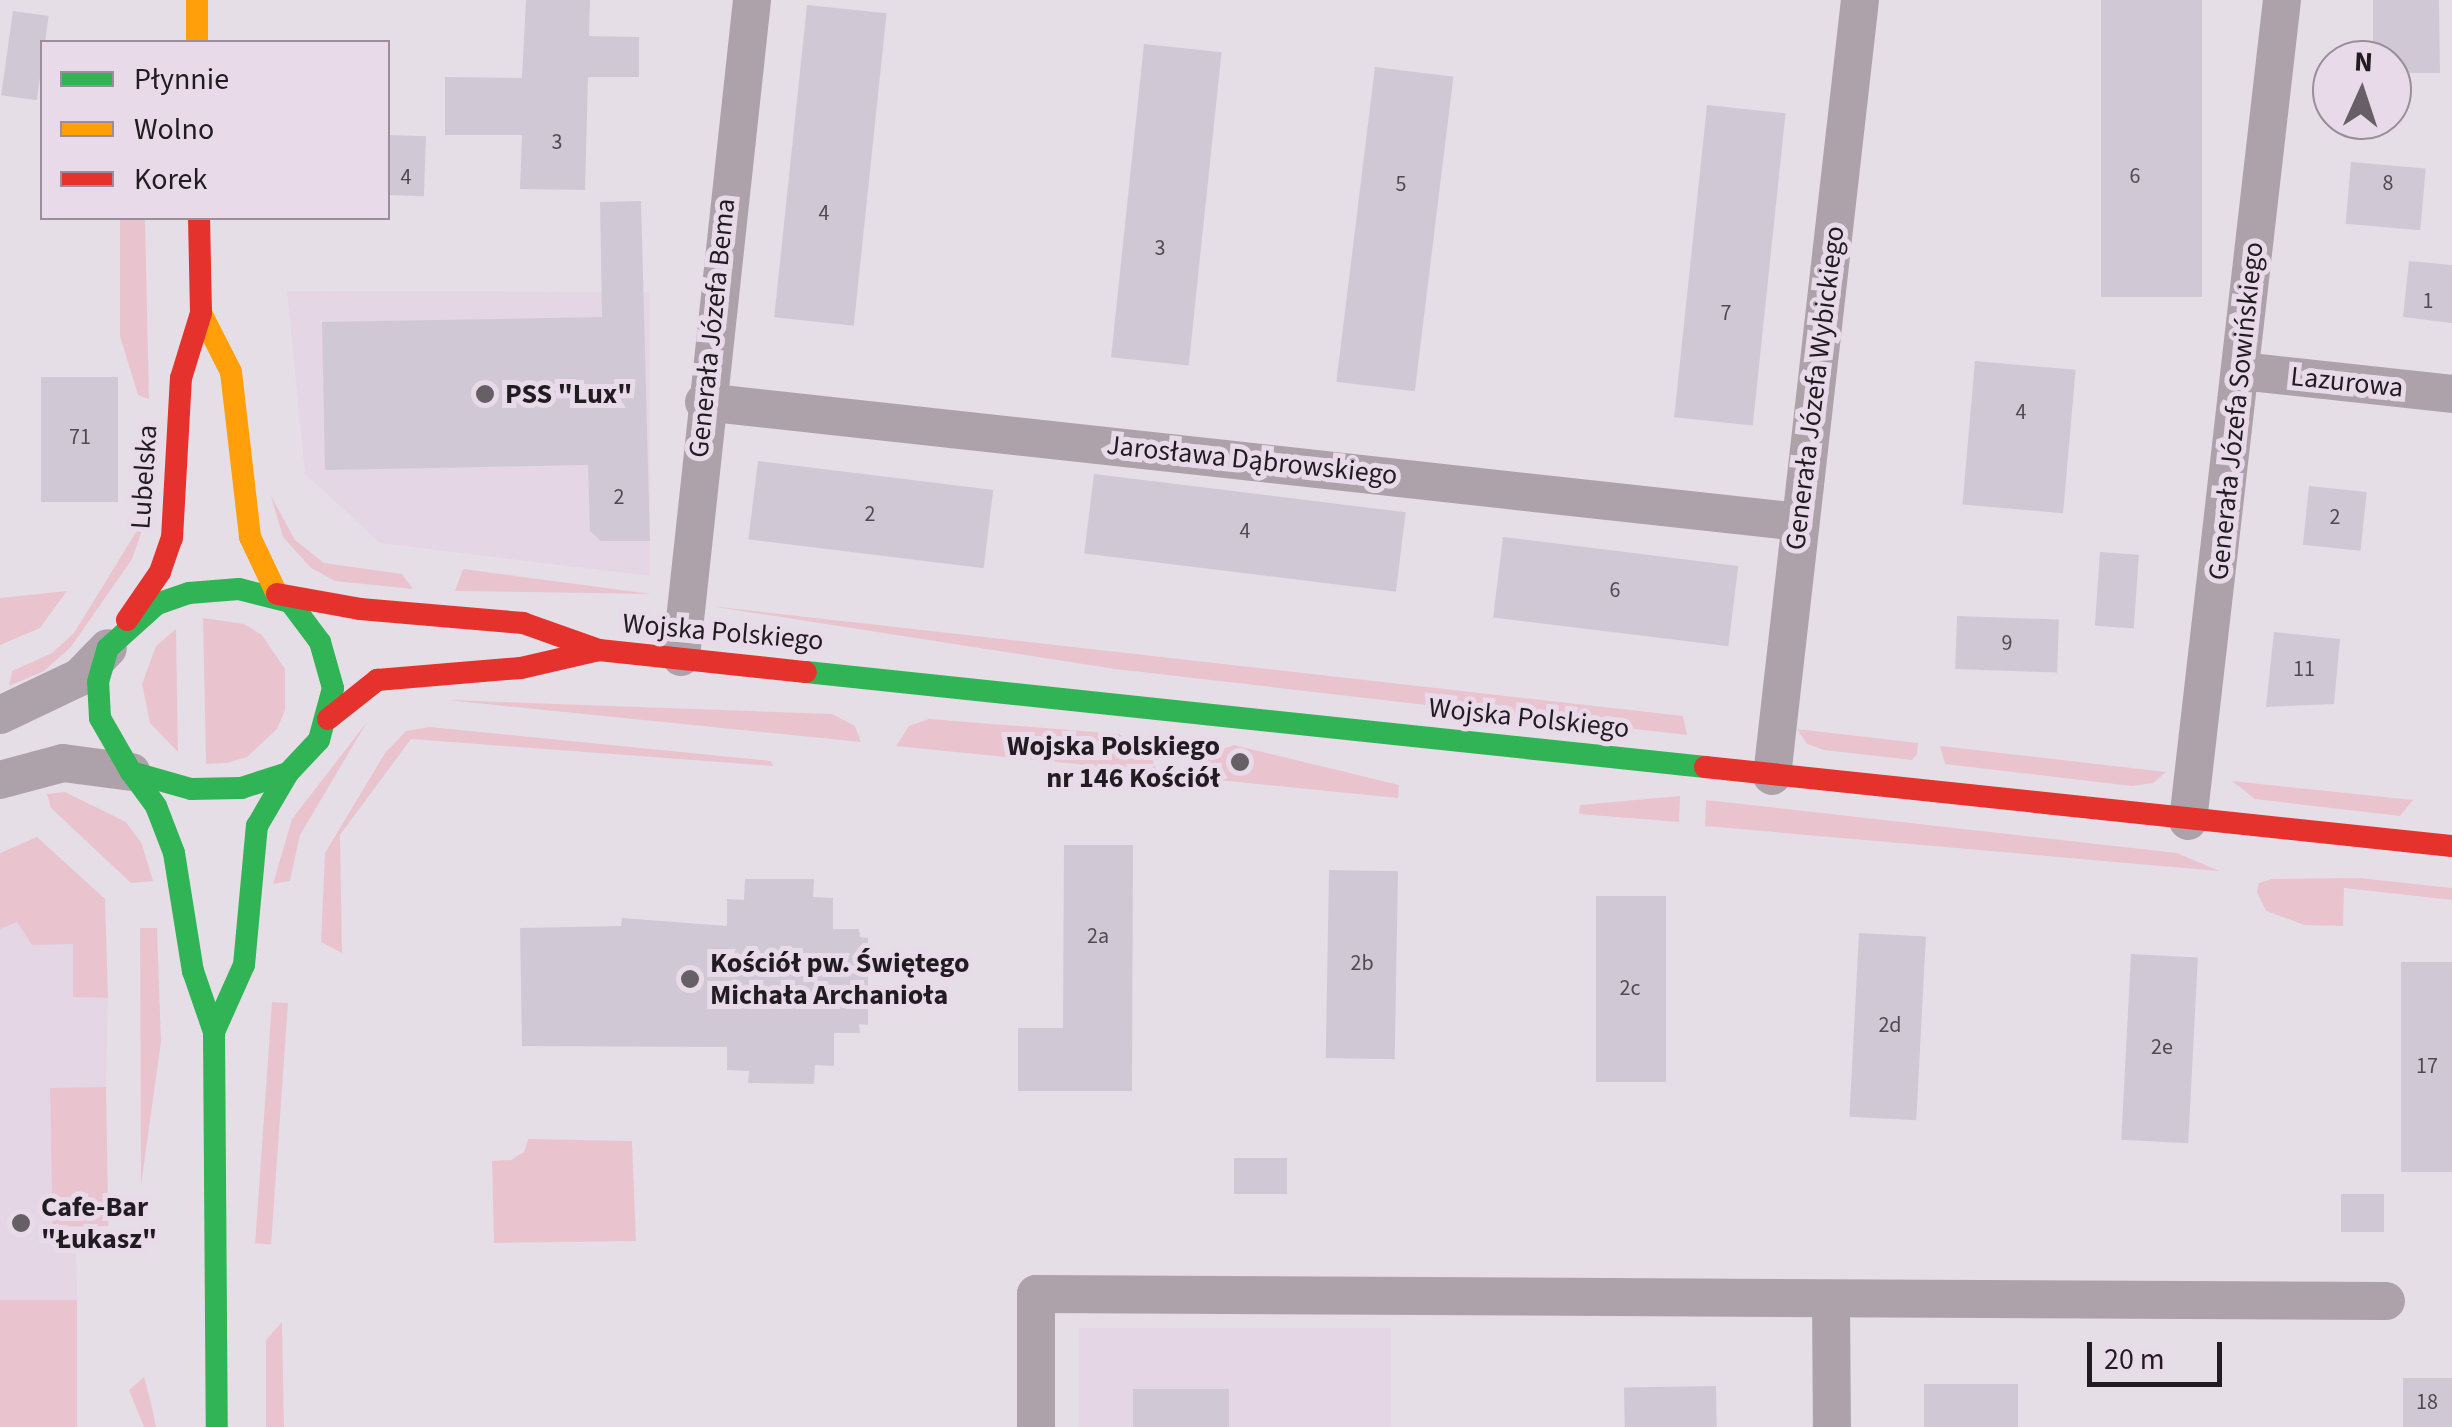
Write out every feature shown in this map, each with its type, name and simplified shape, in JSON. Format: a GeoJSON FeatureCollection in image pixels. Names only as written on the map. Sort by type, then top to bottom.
{"type":"FeatureCollection","features":[{"type":"Feature","properties":{"kind":"street"},"geometry":{"type":"LineString","coordinates":[[196,0],[197,40]]}},
{"type":"Feature","properties":{"kind":"street","name":"Generała Józefa Bema"},"geometry":{"type":"LineString","coordinates":[[681,657],[704,402],[752,0]]}},
{"type":"Feature","properties":{"kind":"street","name":"Generała Józefa Wybickiego"},"geometry":{"type":"LineString","coordinates":[[1772,776],[1860,0]]}},
{"type":"Feature","properties":{"kind":"street","name":"Generała Józefa Sowińskiego"},"geometry":{"type":"LineString","coordinates":[[2188,821],[2282,0]]}},
{"type":"Feature","properties":{"kind":"street","name":"Lubelska"},"geometry":{"type":"LineString","coordinates":[[112,640],[160,572],[172,538],[180,378],[201,313],[199,220]]}},
{"type":"Feature","properties":{"kind":"street","name":"Lubelska"},"geometry":{"type":"LineString","coordinates":[[201,313],[231,372],[250,536],[277,594]]}},
{"type":"Feature","properties":{"kind":"street","name":"Lazurowa"},"geometry":{"type":"LineString","coordinates":[[2241,371],[2452,394]]}},
{"type":"Feature","properties":{"kind":"street","name":"Jarosława Dąbrowskiego"},"geometry":{"type":"LineString","coordinates":[[704,402],[1799,522]]}},
{"type":"Feature","properties":{"kind":"street"},"geometry":{"type":"LineString","coordinates":[[0,715],[80,677],[112,640],[157,604],[189,592],[277,594],[302,613],[327,657],[333,688],[328,719],[312,749],[288,773],[256,826],[244,965],[214,1032]]}},
{"type":"Feature","properties":{"kind":"street","name":"Wojska Polskiego"},"geometry":{"type":"LineString","coordinates":[[277,594],[360,609],[523,623],[599,650],[2452,846]]}},
{"type":"Feature","properties":{"kind":"street"},"geometry":{"type":"LineString","coordinates":[[112,640],[98,682],[100,718],[112,750],[131,772],[167,830],[193,971],[214,1032],[217,1427]]}},
{"type":"Feature","properties":{"kind":"street","name":"Wojska Polskiego"},"geometry":{"type":"LineString","coordinates":[[328,719],[377,680],[521,668],[599,650]]}},
{"type":"Feature","properties":{"kind":"street"},"geometry":{"type":"LineString","coordinates":[[0,780],[63,763],[131,772],[208,790],[288,773]]}},
{"type":"Feature","properties":{"kind":"street"},"geometry":{"type":"LineString","coordinates":[[1036,1427],[1036,1294],[2386,1302]]}},
{"type":"Feature","properties":{"kind":"street"},"geometry":{"type":"LineString","coordinates":[[1831,1299],[1832,1427]]}},
{"type":"Feature","properties":{"kind":"shaded area"},"geometry":{"type":"Polygon","coordinates":[[[120,220],[145,220],[149,399],[138,395],[120,336],[120,220]]]}},
{"type":"Feature","properties":{"kind":"shaded area"},"geometry":{"type":"Polygon","coordinates":[[[287,291],[650,292],[650,576],[380,543],[305,474],[287,291]]]}},
{"type":"Feature","properties":{"kind":"shaded area"},"geometry":{"type":"Polygon","coordinates":[[[271,496],[295,540],[324,563],[402,574],[413,589],[335,581],[311,568],[283,537],[271,496]]]}},
{"type":"Feature","properties":{"kind":"shaded area"},"geometry":{"type":"Polygon","coordinates":[[[149,511],[132,559],[71,647],[44,671],[9,686],[12,671],[52,653],[74,633],[149,511]]]}},
{"type":"Feature","properties":{"kind":"shaded area"},"geometry":{"type":"Polygon","coordinates":[[[463,569],[651,594],[455,591],[463,569]]]}},
{"type":"Feature","properties":{"kind":"shaded area"},"geometry":{"type":"Polygon","coordinates":[[[67,591],[40,628],[0,645],[0,598],[67,591]]]}},
{"type":"Feature","properties":{"kind":"shaded area"},"geometry":{"type":"Polygon","coordinates":[[[710,606],[1683,716],[1687,735],[1115,669],[710,606]]]}},
{"type":"Feature","properties":{"kind":"shaded area"},"geometry":{"type":"Polygon","coordinates":[[[203,618],[244,624],[262,635],[285,669],[285,710],[277,729],[247,757],[227,763],[206,764],[203,618]]]}},
{"type":"Feature","properties":{"kind":"shaded area"},"geometry":{"type":"Polygon","coordinates":[[[176,629],[178,752],[150,723],[142,684],[156,646],[176,629]]]}},
{"type":"Feature","properties":{"kind":"shaded area"},"geometry":{"type":"Polygon","coordinates":[[[447,700],[832,714],[855,726],[861,742],[447,700]]]}},
{"type":"Feature","properties":{"kind":"shaded area"},"geometry":{"type":"Polygon","coordinates":[[[929,719],[1119,734],[1150,753],[1157,772],[896,746],[909,726],[929,719]]]}},
{"type":"Feature","properties":{"kind":"shaded area"},"geometry":{"type":"Polygon","coordinates":[[[367,722],[300,835],[290,881],[273,884],[292,819],[367,722]]]}},
{"type":"Feature","properties":{"kind":"shaded area"},"geometry":{"type":"Polygon","coordinates":[[[430,727],[771,761],[773,766],[411,739],[340,835],[342,953],[321,942],[325,853],[385,753],[406,731],[430,727]]]}},
{"type":"Feature","properties":{"kind":"shaded area"},"geometry":{"type":"Polygon","coordinates":[[[1797,729],[1918,743],[1917,754],[1912,760],[1824,750],[1807,744],[1797,729]]]}},
{"type":"Feature","properties":{"kind":"shaded area"},"geometry":{"type":"Polygon","coordinates":[[[1234,745],[1399,785],[1398,798],[1198,778],[1211,753],[1234,745]]]}},
{"type":"Feature","properties":{"kind":"shaded area"},"geometry":{"type":"Polygon","coordinates":[[[1940,746],[2166,772],[2153,783],[2132,786],[1945,764],[1940,746]]]}},
{"type":"Feature","properties":{"kind":"shaded area"},"geometry":{"type":"Polygon","coordinates":[[[2232,781],[2413,800],[2400,816],[2255,799],[2232,781]]]}},
{"type":"Feature","properties":{"kind":"shaded area"},"geometry":{"type":"Polygon","coordinates":[[[65,792],[126,822],[142,844],[153,881],[131,883],[51,808],[47,794],[65,792]]]}},
{"type":"Feature","properties":{"kind":"shaded area"},"geometry":{"type":"Polygon","coordinates":[[[1680,796],[1679,822],[1579,814],[1580,805],[1680,796]]]}},
{"type":"Feature","properties":{"kind":"shaded area"},"geometry":{"type":"Polygon","coordinates":[[[1706,800],[2177,853],[2219,871],[1705,826],[1706,800]]]}},
{"type":"Feature","properties":{"kind":"shaded area"},"geometry":{"type":"Polygon","coordinates":[[[37,837],[105,899],[108,998],[73,997],[73,944],[32,945],[17,922],[0,929],[0,853],[37,837]]]}},
{"type":"Feature","properties":{"kind":"shaded area"},"geometry":{"type":"Polygon","coordinates":[[[2359,878],[2452,888],[2452,900],[2344,888],[2343,926],[2305,925],[2266,911],[2257,892],[2259,883],[2272,879],[2359,878]]]}},
{"type":"Feature","properties":{"kind":"shaded area"},"geometry":{"type":"Polygon","coordinates":[[[17,922],[73,944],[74,997],[108,998],[106,1087],[50,1089],[52,1226],[76,1248],[77,1300],[0,1300],[0,929],[17,922]]]}},
{"type":"Feature","properties":{"kind":"shaded area"},"geometry":{"type":"Polygon","coordinates":[[[140,928],[157,928],[161,1042],[141,1185],[140,928]]]}},
{"type":"Feature","properties":{"kind":"shaded area"},"geometry":{"type":"Polygon","coordinates":[[[272,1002],[288,1003],[271,1245],[255,1243],[272,1002]]]}},
{"type":"Feature","properties":{"kind":"shaded area"},"geometry":{"type":"Polygon","coordinates":[[[106,1087],[108,1226],[52,1227],[50,1088],[106,1087]]]}},
{"type":"Feature","properties":{"kind":"shaded area"},"geometry":{"type":"Polygon","coordinates":[[[528,1139],[632,1141],[636,1241],[494,1243],[492,1161],[511,1160],[524,1152],[528,1139]]]}},
{"type":"Feature","properties":{"kind":"shaded area"},"geometry":{"type":"Polygon","coordinates":[[[0,1300],[77,1300],[77,1427],[0,1427],[0,1300]]]}},
{"type":"Feature","properties":{"kind":"shaded area"},"geometry":{"type":"Polygon","coordinates":[[[282,1322],[284,1427],[266,1427],[266,1340],[282,1322]]]}},
{"type":"Feature","properties":{"kind":"shaded area"},"geometry":{"type":"Polygon","coordinates":[[[1079,1328],[1391,1328],[1391,1427],[1079,1427],[1079,1328]]]}},
{"type":"Feature","properties":{"kind":"shaded area"},"geometry":{"type":"Polygon","coordinates":[[[144,1377],[156,1427],[144,1427],[129,1390],[144,1377]]]}},
{"type":"Feature","properties":{"kind":"building"},"geometry":{"type":"Polygon","coordinates":[[[526,0],[590,0],[589,36],[639,37],[639,77],[588,77],[585,190],[520,189],[522,135],[445,135],[445,77],[522,78],[526,0]]]}},
{"type":"Feature","properties":{"kind":"building"},"geometry":{"type":"Polygon","coordinates":[[[2101,0],[2202,0],[2202,297],[2101,297],[2101,0]]]}},
{"type":"Feature","properties":{"kind":"building"},"geometry":{"type":"Polygon","coordinates":[[[2373,0],[2439,0],[2440,73],[2412,73],[2412,40],[2373,40],[2373,0]]]}},
{"type":"Feature","properties":{"kind":"building"},"geometry":{"type":"Polygon","coordinates":[[[807,5],[887,13],[854,326],[774,317],[807,5]]]}},
{"type":"Feature","properties":{"kind":"building"},"geometry":{"type":"Polygon","coordinates":[[[13,11],[49,16],[45,40],[40,40],[37,100],[1,95],[13,11]]]}},
{"type":"Feature","properties":{"kind":"building"},"geometry":{"type":"Polygon","coordinates":[[[1144,44],[1222,52],[1189,365],[1111,357],[1144,44]]]}},
{"type":"Feature","properties":{"kind":"building"},"geometry":{"type":"Polygon","coordinates":[[[1375,67],[1453,77],[1415,391],[1336,382],[1375,67]]]}},
{"type":"Feature","properties":{"kind":"building"},"geometry":{"type":"Polygon","coordinates":[[[1707,105],[1786,113],[1753,426],[1674,417],[1707,105]]]}},
{"type":"Feature","properties":{"kind":"building"},"geometry":{"type":"Polygon","coordinates":[[[390,135],[426,136],[424,196],[390,195],[390,135]]]}},
{"type":"Feature","properties":{"kind":"building"},"geometry":{"type":"Polygon","coordinates":[[[2351,162],[2426,169],[2420,230],[2346,224],[2351,162]]]}},
{"type":"Feature","properties":{"kind":"building","name":"PSS \"Lux\""},"geometry":{"type":"Polygon","coordinates":[[[641,201],[650,541],[601,541],[590,531],[588,465],[325,470],[322,322],[602,317],[600,202],[641,201]]]}},
{"type":"Feature","properties":{"kind":"building"},"geometry":{"type":"Polygon","coordinates":[[[2409,261],[2452,265],[2452,323],[2403,317],[2409,261]]]}},
{"type":"Feature","properties":{"kind":"building"},"geometry":{"type":"Polygon","coordinates":[[[1975,361],[2076,370],[2063,513],[1962,504],[1975,361]]]}},
{"type":"Feature","properties":{"kind":"building"},"geometry":{"type":"Polygon","coordinates":[[[41,377],[118,377],[118,502],[41,502],[41,377]]]}},
{"type":"Feature","properties":{"kind":"building"},"geometry":{"type":"Polygon","coordinates":[[[758,461],[993,490],[984,568],[748,539],[758,461]]]}},
{"type":"Feature","properties":{"kind":"building"},"geometry":{"type":"Polygon","coordinates":[[[1094,474],[1406,512],[1396,592],[1084,553],[1094,474]]]}},
{"type":"Feature","properties":{"kind":"building"},"geometry":{"type":"Polygon","coordinates":[[[2309,486],[2367,492],[2361,551],[2303,545],[2309,486]]]}},
{"type":"Feature","properties":{"kind":"building"},"geometry":{"type":"Polygon","coordinates":[[[1503,537],[1738,566],[1728,646],[1493,617],[1503,537]]]}},
{"type":"Feature","properties":{"kind":"building"},"geometry":{"type":"Polygon","coordinates":[[[2100,552],[2139,555],[2134,629],[2095,626],[2100,552]]]}},
{"type":"Feature","properties":{"kind":"building"},"geometry":{"type":"Polygon","coordinates":[[[1957,616],[2059,620],[2057,673],[1955,669],[1957,616]]]}},
{"type":"Feature","properties":{"kind":"building"},"geometry":{"type":"Polygon","coordinates":[[[2274,632],[2340,639],[2334,704],[2266,707],[2274,632]]]}},
{"type":"Feature","properties":{"kind":"building"},"geometry":{"type":"Polygon","coordinates":[[[1064,845],[1133,845],[1132,1091],[1018,1091],[1018,1028],[1063,1028],[1064,845]]]}},
{"type":"Feature","properties":{"kind":"building"},"geometry":{"type":"Polygon","coordinates":[[[1329,870],[1398,871],[1395,1059],[1326,1058],[1329,870]]]}},
{"type":"Feature","properties":{"kind":"building","name":"Kościół pw. Świętego Michała Archanioła"},"geometry":{"type":"Polygon","coordinates":[[[745,879],[814,879],[813,897],[833,898],[833,929],[859,929],[860,937],[868,938],[868,1025],[859,1024],[860,1033],[834,1033],[834,1066],[815,1065],[814,1084],[748,1083],[749,1071],[727,1070],[727,1047],[522,1046],[520,928],[621,926],[622,918],[727,926],[727,899],[744,900],[745,879]]]}},
{"type":"Feature","properties":{"kind":"building"},"geometry":{"type":"Polygon","coordinates":[[[1596,896],[1666,896],[1666,1082],[1596,1082],[1596,896]]]}},
{"type":"Feature","properties":{"kind":"building"},"geometry":{"type":"Polygon","coordinates":[[[1859,933],[1926,937],[1916,1120],[1849,1117],[1859,933]]]}},
{"type":"Feature","properties":{"kind":"building"},"geometry":{"type":"Polygon","coordinates":[[[2131,954],[2198,958],[2188,1143],[2121,1140],[2131,954]]]}},
{"type":"Feature","properties":{"kind":"building"},"geometry":{"type":"Polygon","coordinates":[[[2401,962],[2452,962],[2452,1172],[2401,1172],[2401,962]]]}},
{"type":"Feature","properties":{"kind":"building"},"geometry":{"type":"Polygon","coordinates":[[[1234,1158],[1287,1158],[1287,1194],[1234,1194],[1234,1158]]]}},
{"type":"Feature","properties":{"kind":"building"},"geometry":{"type":"Polygon","coordinates":[[[2341,1194],[2384,1194],[2384,1232],[2341,1232],[2341,1194]]]}},
{"type":"Feature","properties":{"kind":"building"},"geometry":{"type":"Polygon","coordinates":[[[2403,1378],[2452,1378],[2452,1427],[2403,1427],[2403,1378]]]}},
{"type":"Feature","properties":{"kind":"building"},"geometry":{"type":"Polygon","coordinates":[[[1924,1384],[2018,1384],[2018,1427],[1924,1427],[1924,1384]]]}},
{"type":"Feature","properties":{"kind":"building"},"geometry":{"type":"Polygon","coordinates":[[[1716,1386],[1717,1427],[1625,1427],[1624,1388],[1716,1386]]]}},
{"type":"Feature","properties":{"kind":"building"},"geometry":{"type":"Polygon","coordinates":[[[1133,1389],[1229,1389],[1229,1427],[1133,1427],[1133,1389]]]}},
{"type":"Feature","properties":{"kind":"traffic: fast"},"geometry":{"type":"LineString","coordinates":[[239,589],[290,602],[320,642],[333,688],[319,740],[288,773],[241,788],[191,789],[131,772],[100,718],[98,682],[108,648],[157,604],[189,593],[239,589]]}},
{"type":"Feature","properties":{"kind":"traffic: fast"},"geometry":{"type":"LineString","coordinates":[[806,672],[1705,767]]}},
{"type":"Feature","properties":{"kind":"traffic: fast"},"geometry":{"type":"LineString","coordinates":[[131,772],[156,806],[174,853],[193,971],[214,1032],[217,1427]]}},
{"type":"Feature","properties":{"kind":"traffic: fast"},"geometry":{"type":"LineString","coordinates":[[214,1032],[244,965],[257,826],[288,773]]}},
{"type":"Feature","properties":{"kind":"traffic: slow"},"geometry":{"type":"LineString","coordinates":[[197,0],[197,40]]}},
{"type":"Feature","properties":{"kind":"traffic: slow"},"geometry":{"type":"LineString","coordinates":[[201,313],[231,372],[250,537],[277,594]]}},
{"type":"Feature","properties":{"kind":"traffic: jam"},"geometry":{"type":"LineString","coordinates":[[127,620],[160,572],[172,538],[181,378],[201,313],[199,220]]}},
{"type":"Feature","properties":{"kind":"traffic: jam"},"geometry":{"type":"LineString","coordinates":[[277,594],[360,609],[523,623],[599,650],[806,672]]}},
{"type":"Feature","properties":{"kind":"traffic: jam"},"geometry":{"type":"LineString","coordinates":[[328,719],[377,680],[521,668],[599,650]]}},
{"type":"Feature","properties":{"kind":"traffic: jam"},"geometry":{"type":"LineString","coordinates":[[1705,767],[2452,846]]}},
{"type":"Feature","properties":{"kind":"place","name":"PSS \"Lux\""},"geometry":{"type":"Point","coordinates":[485,394]}},
{"type":"Feature","properties":{"kind":"place","name":"Wojska Polskiego nr 146 Kościół"},"geometry":{"type":"Point","coordinates":[1240,762]}},
{"type":"Feature","properties":{"kind":"place","name":"Kościół pw. Świętego Michała Archanioła"},"geometry":{"type":"Point","coordinates":[690,979]}},
{"type":"Feature","properties":{"kind":"place","name":"Cafe-Bar \"Łukasz\""},"geometry":{"type":"Point","coordinates":[21,1223]}}]}
